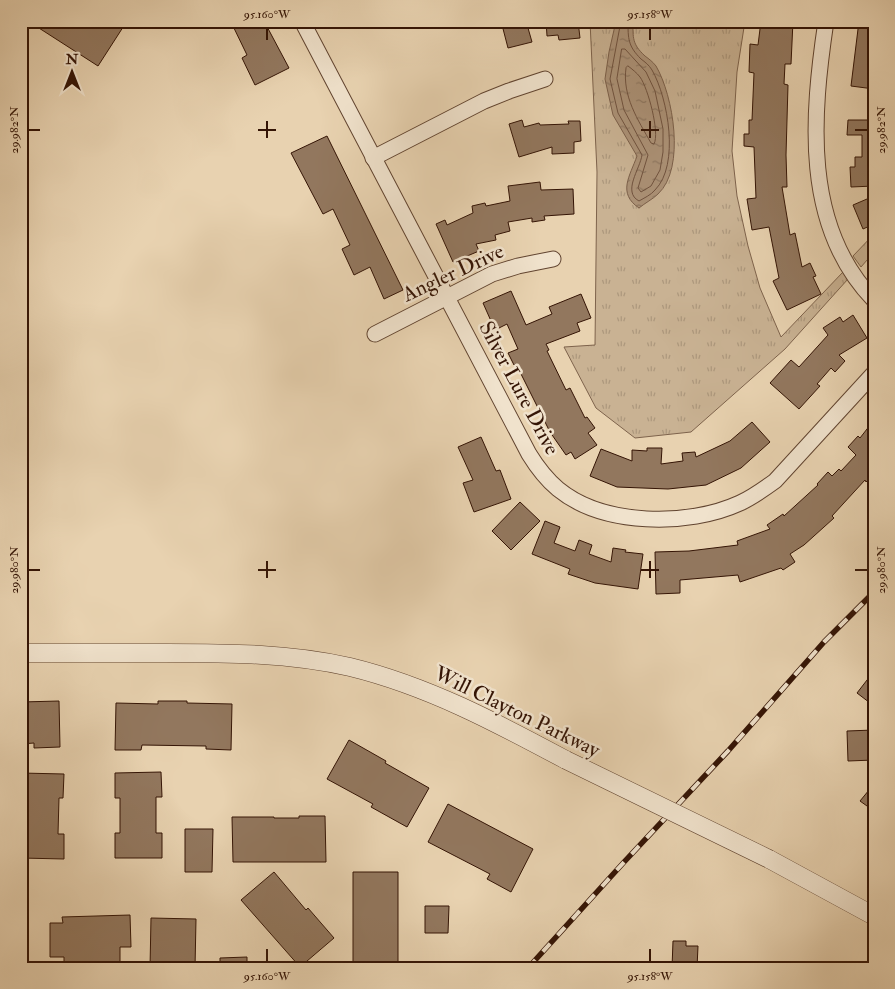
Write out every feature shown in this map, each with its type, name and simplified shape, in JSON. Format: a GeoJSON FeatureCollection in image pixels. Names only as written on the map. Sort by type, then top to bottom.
{"type":"FeatureCollection","features":[{"type":"Feature","properties":{"kind":"street","name":"Silver Lure Drive"},"geometry":{"type":"LineString","coordinates":[[302,21],[529,454],[542,474],[575,501],[614,515],[657,519],[700,515],[739,503],[776,481],[874,373]]}},
{"type":"Feature","properties":{"kind":"street"},"geometry":{"type":"LineString","coordinates":[[826,21],[817,106],[816,144],[818,178],[823,205],[840,251],[860,284],[874,300]]}},
{"type":"Feature","properties":{"kind":"street"},"geometry":{"type":"LineString","coordinates":[[373,158],[484,101],[545,80]]}},
{"type":"Feature","properties":{"kind":"street","name":"Angler Drive"},"geometry":{"type":"LineString","coordinates":[[375,334],[492,274],[518,266],[553,259]]}},
{"type":"Feature","properties":{"kind":"street","name":"Will Clayton Parkway"},"geometry":{"type":"LineString","coordinates":[[21,653],[244,653],[299,658],[351,668],[402,683],[448,700],[482,716],[566,760],[769,859],[874,916]]}},
{"type":"Feature","properties":{"kind":"green space"},"geometry":{"type":"Polygon","coordinates":[[[590,21],[745,21],[737,72],[732,151],[737,196],[760,288],[781,337],[843,272],[848,279],[785,349],[691,432],[635,438],[596,408],[564,347],[595,345],[597,172],[590,21]]]}},
{"type":"Feature","properties":{"kind":"green space"},"geometry":{"type":"Polygon","coordinates":[[[874,234],[874,252],[861,267],[853,256],[874,234]]]}},
{"type":"Feature","properties":{"kind":"water"},"geometry":{"type":"Polygon","coordinates":[[[616,21],[633,21],[635,44],[656,66],[662,79],[674,131],[672,167],[667,182],[654,198],[639,208],[628,196],[627,190],[629,177],[637,156],[613,115],[605,79],[616,21]]]}},
{"type":"Feature","properties":{"kind":"building"},"geometry":{"type":"Polygon","coordinates":[[[28,21],[127,21],[98,66],[28,21]]]}},
{"type":"Feature","properties":{"kind":"building"},"geometry":{"type":"Polygon","coordinates":[[[237,21],[264,21],[289,68],[255,85],[242,58],[247,55],[232,24],[237,21]]]}},
{"type":"Feature","properties":{"kind":"building"},"geometry":{"type":"Polygon","coordinates":[[[501,21],[526,21],[532,42],[508,48],[501,21]]]}},
{"type":"Feature","properties":{"kind":"building"},"geometry":{"type":"Polygon","coordinates":[[[546,21],[578,21],[580,38],[559,40],[558,35],[547,36],[546,21]]]}},
{"type":"Feature","properties":{"kind":"building"},"geometry":{"type":"Polygon","coordinates":[[[761,21],[793,21],[791,64],[785,64],[784,84],[788,85],[787,187],[782,187],[790,235],[795,233],[802,267],[810,263],[816,276],[813,277],[821,294],[787,310],[773,281],[779,278],[769,227],[752,230],[747,199],[756,198],[754,147],[744,146],[744,134],[749,134],[749,120],[752,120],[754,73],[749,72],[750,44],[758,45],[761,21]]]}},
{"type":"Feature","properties":{"kind":"building"},"geometry":{"type":"Polygon","coordinates":[[[859,21],[874,21],[874,89],[851,86],[859,21]]]}},
{"type":"Feature","properties":{"kind":"building"},"geometry":{"type":"Polygon","coordinates":[[[522,120],[524,127],[539,123],[540,125],[569,124],[568,121],[580,121],[581,141],[574,142],[574,153],[552,154],[552,147],[519,157],[509,124],[522,120]]]}},
{"type":"Feature","properties":{"kind":"building"},"geometry":{"type":"Polygon","coordinates":[[[848,120],[874,120],[874,186],[851,187],[850,167],[855,167],[855,157],[862,157],[862,135],[847,135],[848,120]]]}},
{"type":"Feature","properties":{"kind":"building"},"geometry":{"type":"Polygon","coordinates":[[[327,136],[403,290],[384,299],[370,267],[354,275],[342,249],[350,245],[333,209],[323,214],[291,153],[327,136]]]}},
{"type":"Feature","properties":{"kind":"building"},"geometry":{"type":"Polygon","coordinates":[[[540,182],[541,190],[573,189],[574,214],[544,216],[545,220],[532,222],[532,218],[508,222],[510,231],[495,235],[496,240],[476,244],[479,251],[453,262],[436,224],[445,220],[447,225],[473,213],[472,206],[485,203],[486,206],[510,201],[508,186],[540,182]]]}},
{"type":"Feature","properties":{"kind":"building"},"geometry":{"type":"Polygon","coordinates":[[[874,196],[874,224],[863,229],[853,205],[874,196]]]}},
{"type":"Feature","properties":{"kind":"building"},"geometry":{"type":"Polygon","coordinates":[[[511,291],[526,325],[552,314],[549,307],[581,294],[591,318],[577,323],[580,331],[546,344],[549,350],[547,351],[566,390],[570,388],[585,418],[587,417],[595,428],[588,433],[597,445],[575,459],[571,452],[566,455],[550,432],[516,364],[514,365],[508,353],[518,349],[507,324],[495,330],[483,303],[511,291]]]}},
{"type":"Feature","properties":{"kind":"building"},"geometry":{"type":"Polygon","coordinates":[[[853,315],[867,338],[839,355],[845,361],[835,372],[831,368],[817,384],[820,386],[799,409],[770,383],[791,360],[799,367],[828,335],[823,328],[840,317],[843,322],[853,315]]]}},
{"type":"Feature","properties":{"kind":"building"},"geometry":{"type":"Polygon","coordinates":[[[874,420],[874,474],[866,482],[865,480],[832,516],[834,518],[804,545],[790,554],[795,562],[783,570],[781,568],[740,582],[738,575],[680,580],[680,593],[656,594],[655,552],[689,551],[738,545],[737,541],[770,529],[767,525],[783,514],[784,516],[818,485],[828,472],[832,476],[839,469],[841,471],[856,455],[848,447],[858,436],[860,438],[874,420]]]}},
{"type":"Feature","properties":{"kind":"building"},"geometry":{"type":"Polygon","coordinates":[[[752,422],[770,442],[741,468],[706,485],[668,489],[617,487],[590,476],[601,449],[632,461],[632,450],[647,451],[647,448],[662,448],[661,464],[683,461],[682,453],[695,452],[696,457],[730,441],[752,422]]]}},
{"type":"Feature","properties":{"kind":"building"},"geometry":{"type":"Polygon","coordinates":[[[481,437],[496,471],[500,470],[511,499],[474,512],[463,483],[473,480],[458,447],[481,437]]]}},
{"type":"Feature","properties":{"kind":"building"},"geometry":{"type":"Polygon","coordinates":[[[520,502],[540,521],[511,550],[492,531],[520,502]]]}},
{"type":"Feature","properties":{"kind":"building"},"geometry":{"type":"Polygon","coordinates":[[[545,521],[560,527],[554,543],[575,551],[579,540],[592,545],[589,554],[611,562],[613,548],[626,550],[625,552],[643,554],[638,589],[595,583],[568,574],[570,569],[532,554],[545,521]]]}},
{"type":"Feature","properties":{"kind":"building"},"geometry":{"type":"Polygon","coordinates":[[[874,671],[874,706],[857,693],[874,671]]]}},
{"type":"Feature","properties":{"kind":"building"},"geometry":{"type":"Polygon","coordinates":[[[59,701],[60,747],[34,748],[34,743],[21,744],[21,702],[59,701]]]}},
{"type":"Feature","properties":{"kind":"building"},"geometry":{"type":"Polygon","coordinates":[[[158,701],[232,704],[231,750],[206,749],[206,746],[142,745],[141,750],[115,750],[116,703],[158,704],[158,701]]]}},
{"type":"Feature","properties":{"kind":"building"},"geometry":{"type":"Polygon","coordinates":[[[874,730],[874,760],[848,761],[847,731],[874,730]]]}},
{"type":"Feature","properties":{"kind":"building"},"geometry":{"type":"Polygon","coordinates":[[[349,740],[429,788],[407,827],[371,807],[373,804],[327,779],[349,740]]]}},
{"type":"Feature","properties":{"kind":"building"},"geometry":{"type":"Polygon","coordinates":[[[161,772],[162,797],[156,797],[156,833],[162,833],[162,858],[115,858],[115,833],[120,833],[120,798],[115,798],[115,773],[161,772]]]}},
{"type":"Feature","properties":{"kind":"building"},"geometry":{"type":"Polygon","coordinates":[[[21,773],[64,774],[63,798],[59,798],[58,834],[64,834],[64,859],[21,858],[21,773]]]}},
{"type":"Feature","properties":{"kind":"building"},"geometry":{"type":"Polygon","coordinates":[[[874,784],[874,811],[860,801],[874,784]]]}},
{"type":"Feature","properties":{"kind":"building"},"geometry":{"type":"Polygon","coordinates":[[[448,804],[533,849],[511,892],[487,879],[490,874],[428,842],[448,804]]]}},
{"type":"Feature","properties":{"kind":"building"},"geometry":{"type":"Polygon","coordinates":[[[299,816],[325,816],[326,862],[233,862],[232,817],[299,818],[299,816]]]}},
{"type":"Feature","properties":{"kind":"building"},"geometry":{"type":"Polygon","coordinates":[[[185,829],[213,829],[212,872],[185,872],[185,829]]]}},
{"type":"Feature","properties":{"kind":"building"},"geometry":{"type":"Polygon","coordinates":[[[274,872],[306,910],[308,908],[334,938],[300,967],[241,900],[274,872]]]}},
{"type":"Feature","properties":{"kind":"building"},"geometry":{"type":"Polygon","coordinates":[[[353,872],[398,872],[398,964],[353,965],[353,872]]]}},
{"type":"Feature","properties":{"kind":"building"},"geometry":{"type":"Polygon","coordinates":[[[425,906],[449,906],[448,933],[425,933],[425,906]]]}},
{"type":"Feature","properties":{"kind":"building"},"geometry":{"type":"Polygon","coordinates":[[[130,915],[131,947],[120,947],[120,962],[64,963],[64,957],[50,957],[50,923],[63,923],[62,917],[130,915]]]}},
{"type":"Feature","properties":{"kind":"building"},"geometry":{"type":"Polygon","coordinates":[[[151,918],[196,919],[195,968],[150,968],[151,918]]]}},
{"type":"Feature","properties":{"kind":"building"},"geometry":{"type":"Polygon","coordinates":[[[673,941],[686,941],[686,946],[698,946],[697,968],[672,968],[673,941]]]}},
{"type":"Feature","properties":{"kind":"building"},"geometry":{"type":"Polygon","coordinates":[[[247,957],[247,968],[220,968],[220,958],[247,957]]]}},
{"type":"Feature","properties":{"kind":"railway"},"geometry":{"type":"LineString","coordinates":[[528,968],[728,751],[824,642],[874,592]]}}]}
